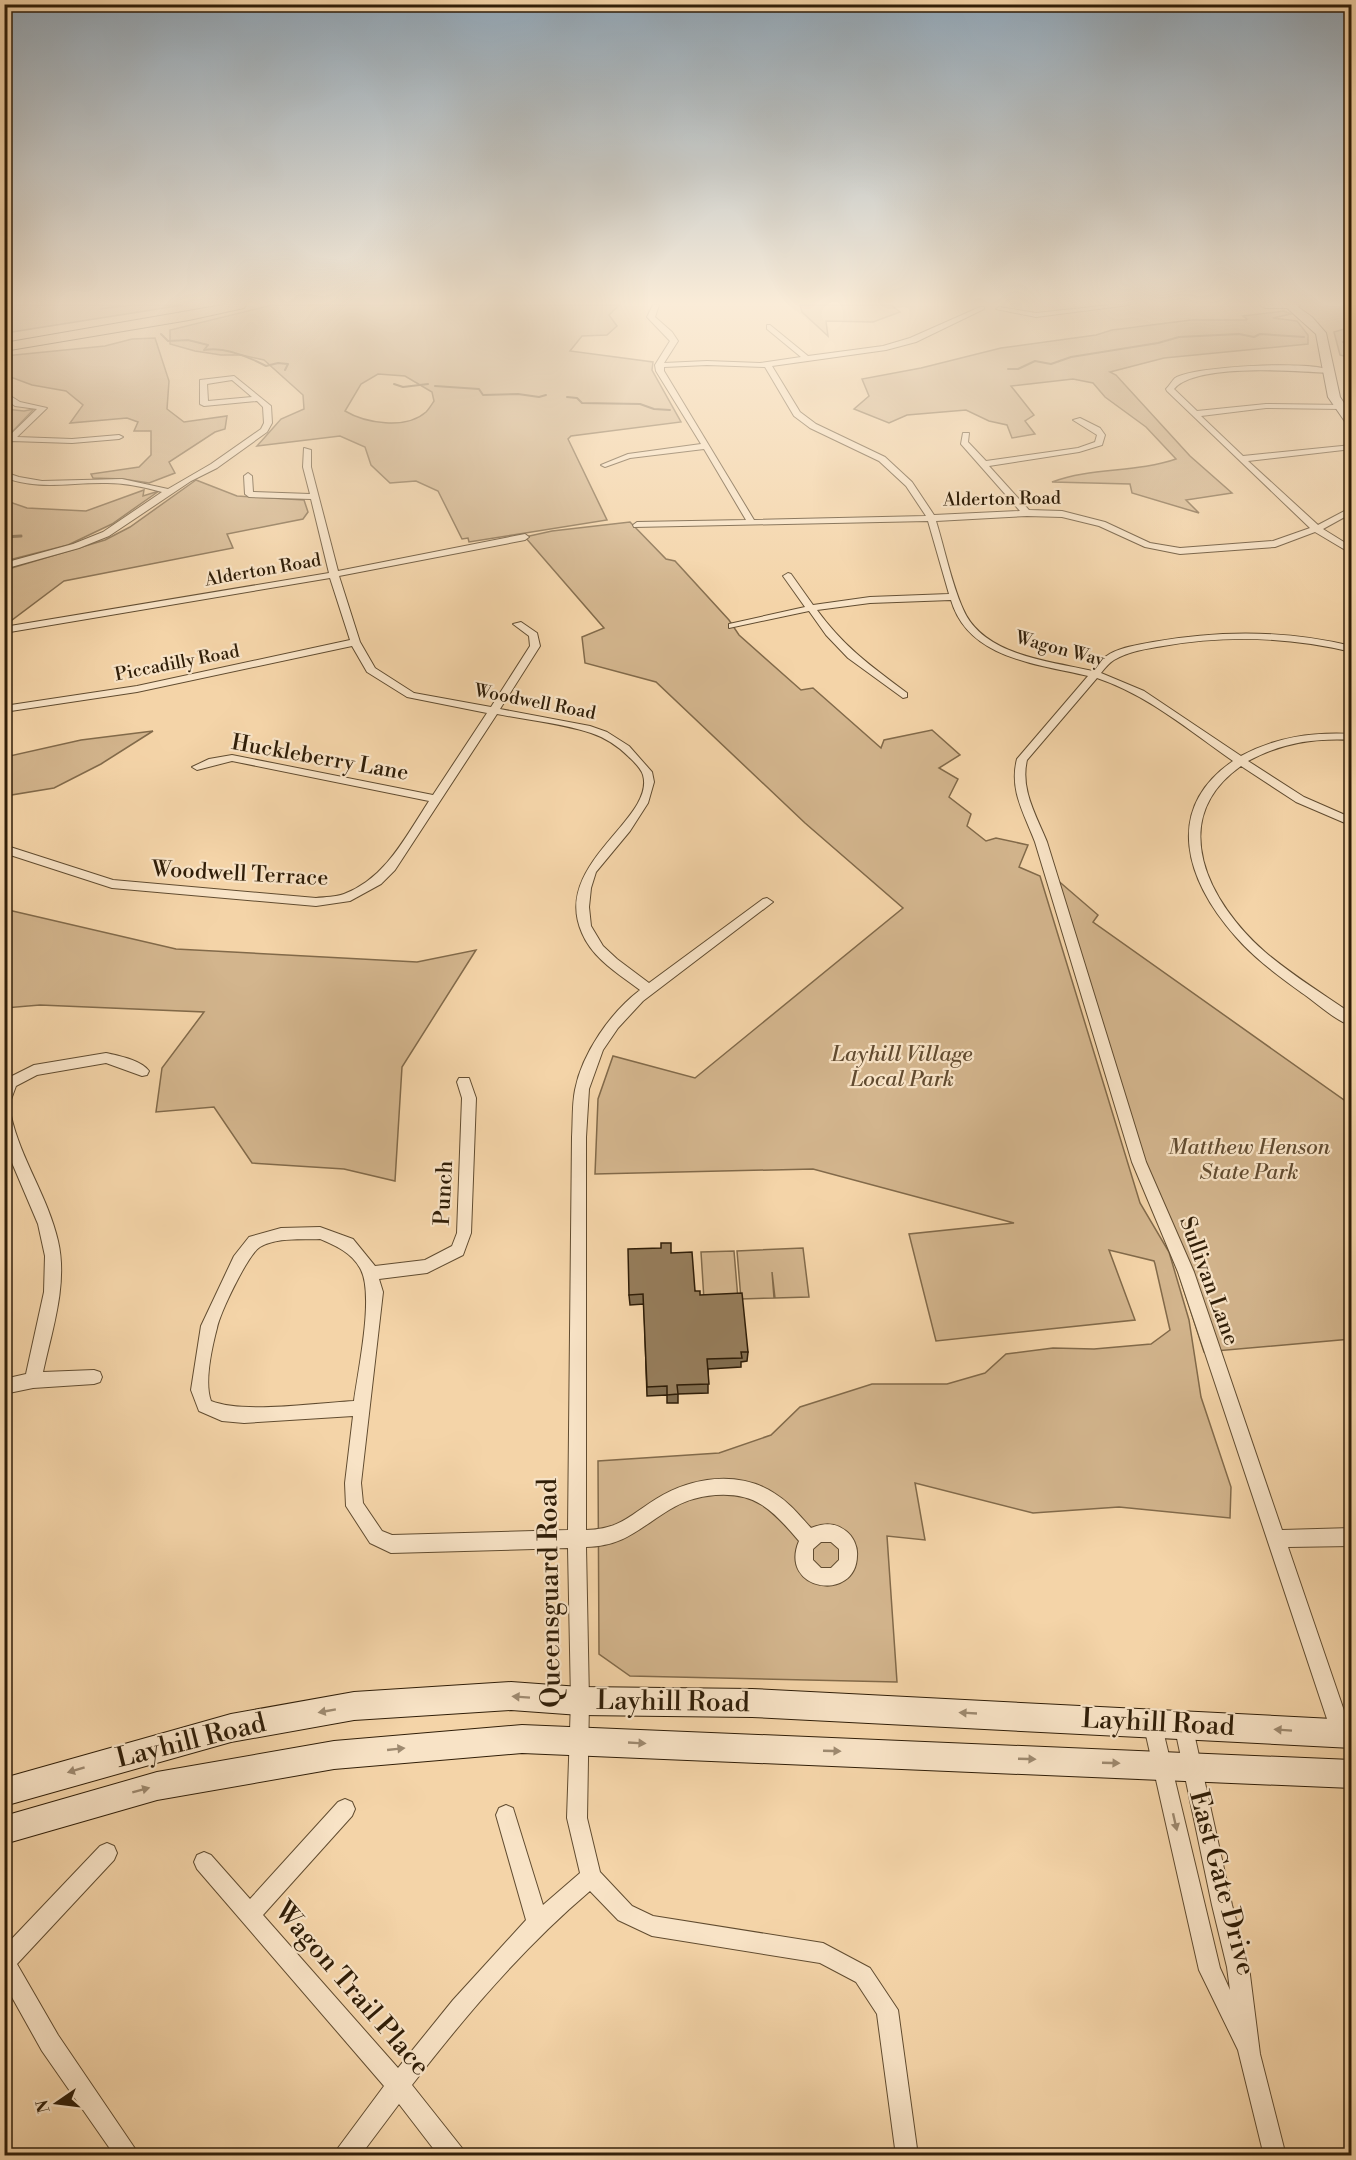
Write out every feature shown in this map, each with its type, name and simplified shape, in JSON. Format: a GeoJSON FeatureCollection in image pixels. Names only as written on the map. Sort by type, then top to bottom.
{"type":"FeatureCollection","features":[{"type":"Feature","properties":{"kind":"main road"},"geometry":{"type":"LineString","coordinates":[[1341,407],[1352,424]]}},
{"type":"Feature","properties":{"kind":"main road","name":"Layhill Road"},"geometry":{"type":"LineString","coordinates":[[4,1792],[231,1728],[354,1706],[511,1696],[580,1701],[752,1703],[1152,1722],[1347,1734]]}},
{"type":"Feature","properties":{"kind":"main road","name":"Layhill Road"},"geometry":{"type":"LineString","coordinates":[[4,1830],[157,1786],[334,1755],[522,1739],[1352,1774]]}},
{"type":"Feature","properties":{"kind":"street"},"geometry":{"type":"LineString","coordinates":[[6,440],[42,412],[43,408],[29,406]]}},
{"type":"Feature","properties":{"kind":"street"},"geometry":{"type":"LineString","coordinates":[[4,566],[76,546],[106,534],[214,466],[264,430],[268,423],[267,406]]}},
{"type":"Feature","properties":{"kind":"street"},"geometry":{"type":"LineString","coordinates":[[681,406],[751,522]]}},
{"type":"Feature","properties":{"kind":"street","name":"Wagon Way"},"geometry":{"type":"LineString","coordinates":[[791,406],[797,414],[813,426],[882,459],[909,484],[931,517],[953,597],[965,623],[999,649],[1031,662],[1117,681],[1146,696],[1295,798],[1352,822]]}},
{"type":"Feature","properties":{"kind":"street"},"geometry":{"type":"LineString","coordinates":[[1186,406],[1317,529],[1352,551]]}},
{"type":"Feature","properties":{"kind":"street"},"geometry":{"type":"LineString","coordinates":[[1194,414],[1266,406],[1341,407]]}},
{"type":"Feature","properties":{"kind":"street"},"geometry":{"type":"LineString","coordinates":[[984,464],[1079,450],[1099,443],[1101,435],[1097,430],[1077,420]]}},
{"type":"Feature","properties":{"kind":"street"},"geometry":{"type":"LineString","coordinates":[[966,435],[964,442],[1027,513]]}},
{"type":"Feature","properties":{"kind":"street"},"geometry":{"type":"LineString","coordinates":[[6,440],[72,441],[119,437]]}},
{"type":"Feature","properties":{"kind":"street"},"geometry":{"type":"LineString","coordinates":[[605,465],[628,456],[707,446]]}},
{"type":"Feature","properties":{"kind":"street"},"geometry":{"type":"LineString","coordinates":[[1241,459],[1352,447]]}},
{"type":"Feature","properties":{"kind":"street","name":"Woodwell Road"},"geometry":{"type":"LineString","coordinates":[[307,450],[307,467],[334,575],[355,642],[371,670],[411,695],[607,734],[623,745],[645,768],[650,782],[642,806],[591,871],[585,883],[583,896],[584,920],[592,942],[616,965],[650,990]]}},
{"type":"Feature","properties":{"kind":"street"},"geometry":{"type":"LineString","coordinates":[[4,474],[29,483],[125,481],[170,492]]}},
{"type":"Feature","properties":{"kind":"street"},"geometry":{"type":"LineString","coordinates":[[248,476],[249,494],[314,497]]}},
{"type":"Feature","properties":{"kind":"street","name":"Alderton Road"},"geometry":{"type":"LineString","coordinates":[[637,525],[1027,513],[1062,514],[1089,519],[1148,546],[1180,551],[1266,545],[1293,539],[1335,521],[1352,509]]}},
{"type":"Feature","properties":{"kind":"street","name":"Alderton Road"},"geometry":{"type":"LineString","coordinates":[[4,630],[334,575],[525,537]]}},
{"type":"Feature","properties":{"kind":"street"},"geometry":{"type":"LineString","coordinates":[[788,576],[810,607],[851,656],[903,695]]}},
{"type":"Feature","properties":{"kind":"street"},"geometry":{"type":"LineString","coordinates":[[732,626],[810,607],[870,600],[953,597]]}},
{"type":"Feature","properties":{"kind":"street","name":"Woodwell Terrace"},"geometry":{"type":"LineString","coordinates":[[4,849],[112,884],[326,902],[346,898],[377,881],[391,867],[535,646],[534,635],[518,624]]}},
{"type":"Feature","properties":{"kind":"street","name":"Sullivan Lane"},"geometry":{"type":"LineString","coordinates":[[1347,1734],[1276,1539],[1186,1272],[1151,1196],[1139,1162],[1041,842],[1023,798],[1018,776],[1022,759],[1108,659],[1129,650],[1181,640],[1239,635],[1266,635],[1319,641],[1352,649]]}},
{"type":"Feature","properties":{"kind":"street","name":"Piccadilly Road"},"geometry":{"type":"LineString","coordinates":[[4,709],[137,689],[355,642]]}},
{"type":"Feature","properties":{"kind":"street"},"geometry":{"type":"LineString","coordinates":[[1352,737],[1328,735],[1302,737],[1269,745],[1241,760],[1211,782],[1199,801],[1193,820],[1192,842],[1196,862],[1210,892],[1228,919],[1259,953],[1352,1021]]}},
{"type":"Feature","properties":{"kind":"street","name":"Huckleberry Lane"},"geometry":{"type":"LineString","coordinates":[[197,767],[213,761],[232,759],[436,799]]}},
{"type":"Feature","properties":{"kind":"street","name":"Queensguard Road"},"geometry":{"type":"LineString","coordinates":[[591,1877],[578,1818],[580,1701],[577,1540],[579,1149],[582,1089],[597,1049],[613,1024],[638,998],[767,902]]}},
{"type":"Feature","properties":{"kind":"street"},"geometry":{"type":"LineString","coordinates":[[4,1101],[11,1083],[34,1070],[106,1058],[120,1061],[142,1071]]}},
{"type":"Feature","properties":{"kind":"street","name":"Punch"},"geometry":{"type":"LineString","coordinates":[[369,1274],[427,1266],[458,1250],[464,1233],[469,1098],[464,1082]]}},
{"type":"Feature","properties":{"kind":"street"},"geometry":{"type":"LineString","coordinates":[[4,1116],[8,1138],[44,1219],[51,1243],[53,1282],[33,1380]]}},
{"type":"Feature","properties":{"kind":"street"},"geometry":{"type":"LineString","coordinates":[[362,1408],[244,1415],[222,1413],[205,1406],[199,1390],[209,1326],[239,1261],[254,1242],[281,1234],[320,1233],[348,1244],[367,1265],[375,1293],[362,1408],[353,1483],[355,1506],[376,1538],[391,1544],[605,1538],[620,1534],[672,1499],[707,1489],[730,1487],[762,1495],[786,1515],[809,1539]]}},
{"type":"Feature","properties":{"kind":"street"},"geometry":{"type":"LineString","coordinates":[[4,1387],[33,1380],[94,1377]]}},
{"type":"Feature","properties":{"kind":"street"},"geometry":{"type":"LineString","coordinates":[[1276,1539],[1352,1538]]}},
{"type":"Feature","properties":{"kind":"street","name":"East Gate Drive"},"geometry":{"type":"LineString","coordinates":[[1152,1722],[1210,1970],[1249,2054]]}},
{"type":"Feature","properties":{"kind":"street","name":"East Gate Drive"},"geometry":{"type":"LineString","coordinates":[[1183,1724],[1222,1905],[1238,1966],[1249,2054],[1275,2156]]}},
{"type":"Feature","properties":{"kind":"street"},"geometry":{"type":"LineString","coordinates":[[250,1914],[345,1809]]}},
{"type":"Feature","properties":{"kind":"street"},"geometry":{"type":"LineString","coordinates":[[506,1815],[538,1923]]}},
{"type":"Feature","properties":{"kind":"street"},"geometry":{"type":"LineString","coordinates":[[106,1853],[5,1962],[50,2043],[129,2156]]}},
{"type":"Feature","properties":{"kind":"street","name":"Wagon Trail Place"},"geometry":{"type":"LineString","coordinates":[[204,1862],[398,2085],[454,2156]]}},
{"type":"Feature","properties":{"kind":"street"},"geometry":{"type":"LineString","coordinates":[[346,2156],[398,2085],[482,1983],[538,1923],[591,1877],[625,1913],[652,1926],[823,1953],[863,1975],[887,2010],[908,2156]]}},
{"type":"Feature","properties":{"kind":"green space"},"geometry":{"type":"Polygon","coordinates":[[[82,406],[167,406],[167,409],[184,422],[227,416],[225,429],[215,432],[169,462],[175,473],[149,483],[93,478],[91,474],[139,467],[151,455],[151,431],[134,431],[138,422],[127,418],[70,423],[82,406]]]}},
{"type":"Feature","properties":{"kind":"green space"},"geometry":{"type":"Polygon","coordinates":[[[304,406],[348,406],[345,411],[363,419],[397,423],[418,418],[431,406],[672,406],[681,422],[571,436],[568,439],[607,520],[469,542],[468,538],[462,539],[438,491],[416,481],[390,483],[371,465],[365,447],[340,436],[257,446],[281,419],[304,409],[304,406]]]}},
{"type":"Feature","properties":{"kind":"green space"},"geometry":{"type":"Polygon","coordinates":[[[858,406],[1027,406],[1034,415],[1025,421],[1035,434],[1012,438],[1007,425],[989,421],[966,410],[907,415],[889,423],[854,409],[858,406]]]}},
{"type":"Feature","properties":{"kind":"green space"},"geometry":{"type":"Polygon","coordinates":[[[1117,406],[1144,406],[1190,456],[1232,493],[1186,500],[1199,513],[1132,493],[1130,484],[1052,482],[1082,474],[1145,466],[1176,459],[1146,427],[1117,406]]]}},
{"type":"Feature","properties":{"kind":"green space"},"geometry":{"type":"Polygon","coordinates":[[[5,409],[24,411],[34,409],[13,431],[5,433],[5,409]]]}},
{"type":"Feature","properties":{"kind":"green space"},"geometry":{"type":"Polygon","coordinates":[[[196,480],[237,496],[304,500],[308,512],[303,519],[227,534],[233,548],[64,581],[5,624],[5,570],[105,540],[130,527],[196,480]]]}},
{"type":"Feature","properties":{"kind":"green space"},"geometry":{"type":"Polygon","coordinates":[[[144,490],[143,496],[159,491],[112,524],[68,545],[5,561],[4,500],[27,508],[86,511],[144,490]]]}},
{"type":"Feature","properties":{"kind":"green space","name":"Layhill Village Local Park"},"geometry":{"type":"Polygon","coordinates":[[[630,522],[666,559],[675,561],[729,620],[739,635],[801,690],[813,688],[881,748],[884,740],[932,730],[960,755],[939,768],[958,779],[949,797],[971,814],[967,826],[986,841],[996,838],[1028,845],[1019,867],[1040,876],[1140,1203],[1169,1252],[1189,1320],[1201,1397],[1231,1487],[1230,1518],[1119,1507],[1033,1513],[915,1483],[925,1540],[887,1536],[897,1682],[630,1676],[599,1654],[598,1461],[719,1453],[771,1435],[800,1407],[872,1384],[947,1384],[985,1373],[1006,1354],[1053,1348],[1094,1349],[1151,1344],[1170,1330],[1155,1264],[1154,1261],[1109,1250],[1135,1320],[936,1341],[909,1234],[1014,1223],[813,1169],[595,1174],[598,1099],[613,1056],[695,1078],[903,908],[805,823],[656,682],[585,663],[582,637],[604,628],[525,537],[552,531],[630,522]]]}},
{"type":"Feature","properties":{"kind":"green space"},"geometry":{"type":"Polygon","coordinates":[[[153,731],[101,764],[54,788],[5,796],[5,757],[81,740],[153,731]]]}},
{"type":"Feature","properties":{"kind":"green space","name":"Matthew Henson State Park"},"geometry":{"type":"Polygon","coordinates":[[[1055,878],[1098,915],[1093,922],[1351,1105],[1351,1339],[1204,1352],[1055,894],[1055,878]]]}},
{"type":"Feature","properties":{"kind":"green space"},"geometry":{"type":"Polygon","coordinates":[[[4,909],[176,949],[417,962],[476,950],[402,1067],[395,1181],[344,1169],[252,1163],[214,1107],[156,1112],[162,1068],[204,1012],[40,1005],[5,1008],[4,909]]]}},
{"type":"Feature","properties":{"kind":"green space"},"geometry":{"type":"Polygon","coordinates":[[[803,1248],[809,1297],[775,1298],[772,1272],[774,1298],[741,1299],[737,1251],[803,1248]]]}},
{"type":"Feature","properties":{"kind":"green space"},"geometry":{"type":"Polygon","coordinates":[[[734,1251],[738,1299],[704,1300],[701,1252],[734,1251]]]}},
{"type":"Feature","properties":{"kind":"building"},"geometry":{"type":"Polygon","coordinates":[[[661,1243],[671,1243],[671,1253],[692,1252],[695,1291],[700,1291],[700,1295],[742,1293],[748,1352],[741,1352],[742,1358],[707,1359],[709,1384],[677,1385],[678,1394],[667,1395],[667,1386],[647,1387],[643,1294],[629,1295],[628,1249],[661,1248],[661,1243]]]}},
{"type":"Feature","properties":{"kind":"waterway"},"geometry":{"type":"LineString","coordinates":[[645,406],[670,410]]}},
{"type":"Feature","properties":{"kind":"waterway"},"geometry":{"type":"LineString","coordinates":[[4,537],[21,536]]}}]}
